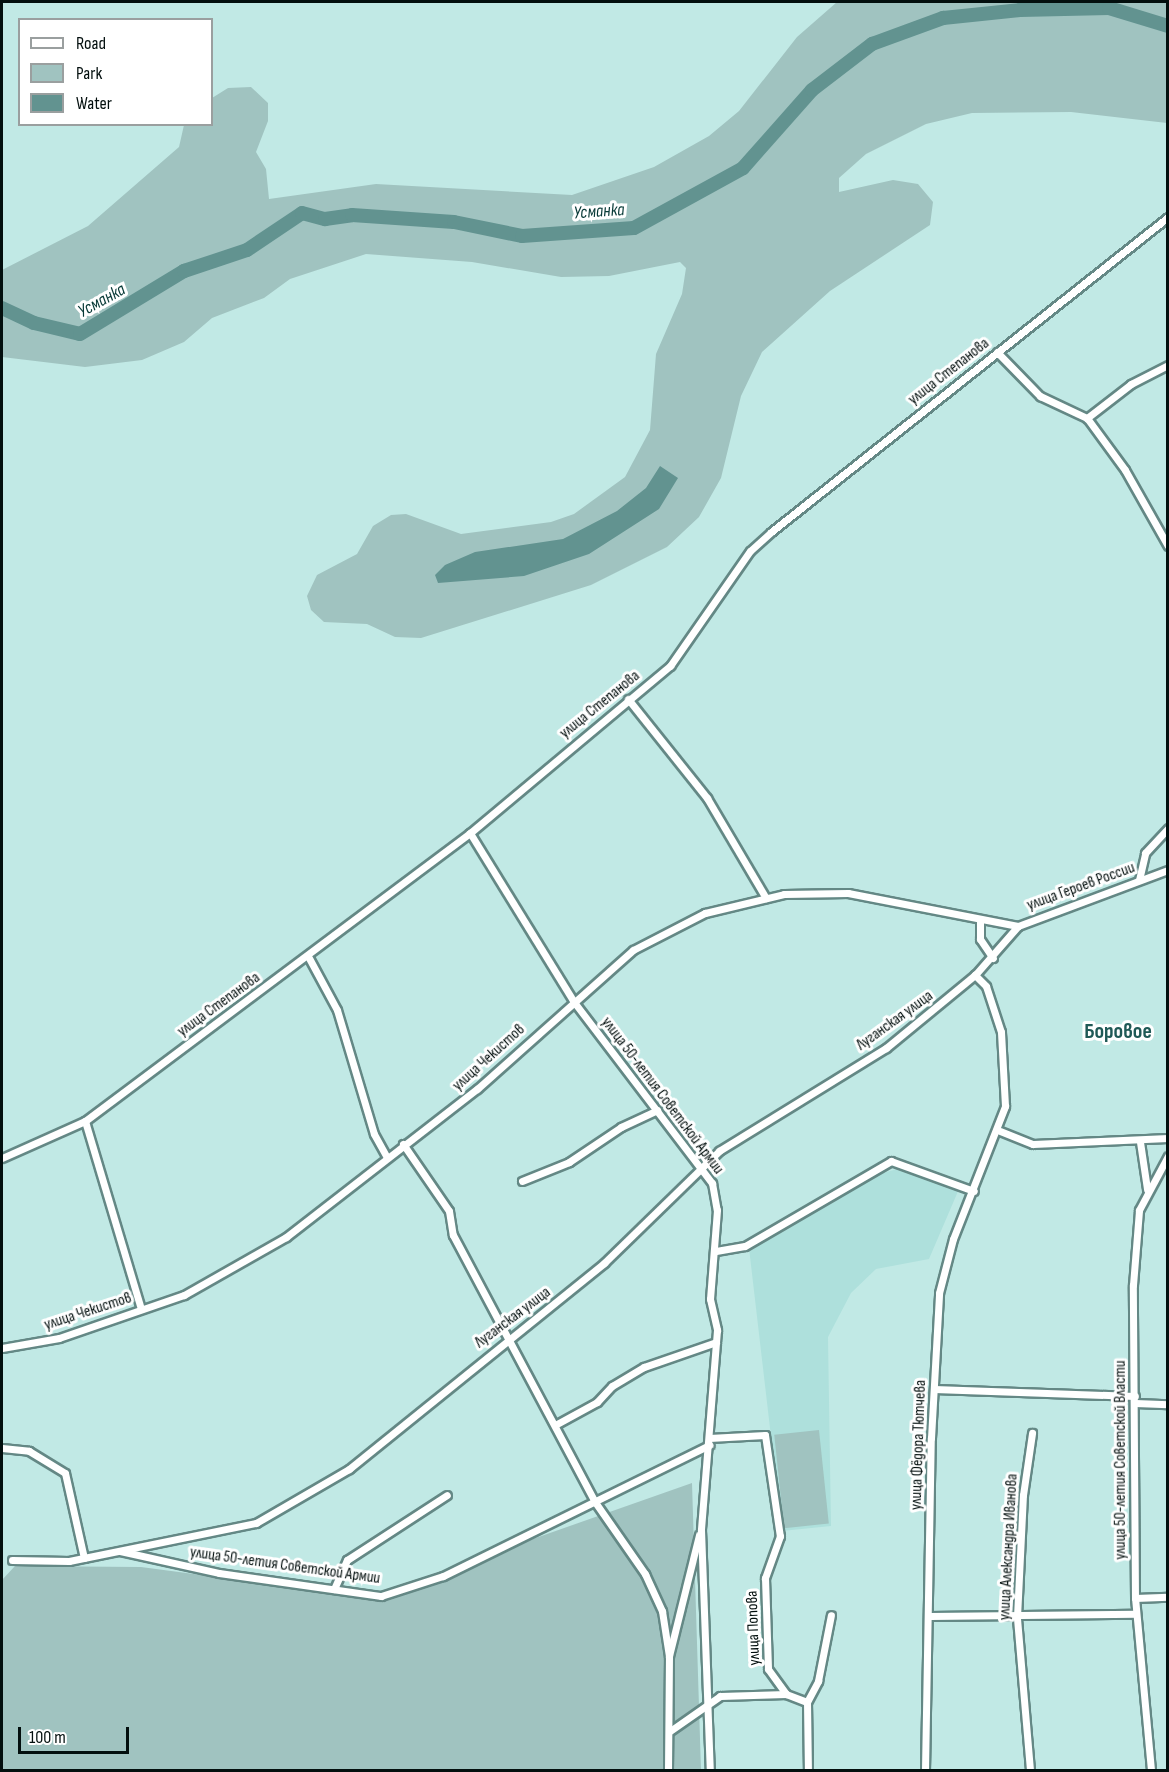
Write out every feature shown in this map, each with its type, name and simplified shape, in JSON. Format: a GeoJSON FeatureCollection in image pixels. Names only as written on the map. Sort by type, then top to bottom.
{"type":"FeatureCollection","features":[{"type":"Feature","properties":{"kind":"street","name":"улица Степанова"},"geometry":{"type":"LineString","coordinates":[[2,1158],[85,1121],[309,958],[470,833],[670,666],[750,551],[1167,217]]}},
{"type":"Feature","properties":{"kind":"street"},"geometry":{"type":"LineString","coordinates":[[997,351],[1040,396],[1087,418],[1125,470],[1167,546]]}},
{"type":"Feature","properties":{"kind":"street"},"geometry":{"type":"LineString","coordinates":[[1087,418],[1131,384],[1167,365]]}},
{"type":"Feature","properties":{"kind":"street"},"geometry":{"type":"LineString","coordinates":[[628,699],[707,798],[766,898]]}},
{"type":"Feature","properties":{"kind":"street"},"geometry":{"type":"LineString","coordinates":[[1139,880],[1145,853],[1167,828]]}},
{"type":"Feature","properties":{"kind":"street","name":"улица 50-летия Советской Армии"},"geometry":{"type":"LineString","coordinates":[[470,833],[574,1002],[712,1183],[716,1251],[710,1299],[716,1342],[701,1530]]}},
{"type":"Feature","properties":{"kind":"street","name":"улица Героев России"},"geometry":{"type":"LineString","coordinates":[[975,975],[993,958],[1017,926],[1167,870]]}},
{"type":"Feature","properties":{"kind":"street","name":"улица Чекистов"},"geometry":{"type":"LineString","coordinates":[[2,1348],[59,1338],[212,1282],[286,1237],[386,1156],[477,1089],[574,1002],[662,931],[705,913],[766,898],[848,893],[980,922],[1017,926]]}},
{"type":"Feature","properties":{"kind":"street"},"geometry":{"type":"LineString","coordinates":[[980,922],[980,939],[993,958]]}},
{"type":"Feature","properties":{"kind":"street"},"geometry":{"type":"LineString","coordinates":[[309,958],[337,1010],[374,1134],[386,1156]]}},
{"type":"Feature","properties":{"kind":"street"},"geometry":{"type":"LineString","coordinates":[[975,975],[986,986],[1001,1032],[1006,1086],[1000,1131],[1033,1144],[1140,1142],[1167,1138]]}},
{"type":"Feature","properties":{"kind":"street","name":"Луганская улица"},"geometry":{"type":"LineString","coordinates":[[12,1560],[84,1558],[114,1550],[256,1523],[278,1513],[387,1441],[509,1335],[604,1263],[702,1172],[719,1151],[886,1048],[975,975]]}},
{"type":"Feature","properties":{"kind":"street"},"geometry":{"type":"LineString","coordinates":[[522,1181],[570,1162],[621,1126],[657,1110]]}},
{"type":"Feature","properties":{"kind":"street"},"geometry":{"type":"LineString","coordinates":[[85,1121],[141,1309]]}},
{"type":"Feature","properties":{"kind":"street","name":"улица Фёдора Тютчева"},"geometry":{"type":"LineString","coordinates":[[925,1770],[934,1389],[939,1293],[953,1239],[1000,1131]]}},
{"type":"Feature","properties":{"kind":"street"},"geometry":{"type":"LineString","coordinates":[[1140,1142],[1148,1190]]}},
{"type":"Feature","properties":{"kind":"street"},"geometry":{"type":"LineString","coordinates":[[404,1144],[449,1211],[453,1235],[509,1335],[510,1347],[555,1425],[595,1502],[645,1574],[662,1611],[669,1656],[668,1770]]}},
{"type":"Feature","properties":{"kind":"street","name":"улица 50-летия Советской Власти"},"geometry":{"type":"LineString","coordinates":[[1151,1770],[1135,1598],[1133,1285],[1139,1210],[1167,1156]]}},
{"type":"Feature","properties":{"kind":"street"},"geometry":{"type":"LineString","coordinates":[[716,1251],[745,1246],[891,1161],[974,1191]]}},
{"type":"Feature","properties":{"kind":"street"},"geometry":{"type":"LineString","coordinates":[[555,1425],[597,1402],[612,1386],[644,1367],[716,1342]]}},
{"type":"Feature","properties":{"kind":"street"},"geometry":{"type":"LineString","coordinates":[[934,1389],[1135,1400],[1167,1404]]}},
{"type":"Feature","properties":{"kind":"street","name":"улица Александра Иванова"},"geometry":{"type":"LineString","coordinates":[[1030,1770],[1017,1617],[1023,1495],[1032,1433]]}},
{"type":"Feature","properties":{"kind":"street","name":"улица Попова"},"geometry":{"type":"LineString","coordinates":[[709,1441],[765,1435],[780,1536],[765,1578],[767,1657],[770,1676],[786,1694]]}},
{"type":"Feature","properties":{"kind":"street","name":"улица 50-летия Советской Армии"},"geometry":{"type":"LineString","coordinates":[[114,1550],[196,1569],[381,1596],[443,1576],[595,1502],[709,1441]]}},
{"type":"Feature","properties":{"kind":"street"},"geometry":{"type":"LineString","coordinates":[[2,1448],[29,1451],[65,1473],[84,1558]]}},
{"type":"Feature","properties":{"kind":"street"},"geometry":{"type":"LineString","coordinates":[[334,1589],[347,1560],[447,1495]]}},
{"type":"Feature","properties":{"kind":"street"},"geometry":{"type":"LineString","coordinates":[[669,1656],[701,1530]]}},
{"type":"Feature","properties":{"kind":"street"},"geometry":{"type":"LineString","coordinates":[[701,1530],[710,1704],[710,1770]]}},
{"type":"Feature","properties":{"kind":"street"},"geometry":{"type":"LineString","coordinates":[[1135,1598],[1167,1597]]}},
{"type":"Feature","properties":{"kind":"street"},"geometry":{"type":"LineString","coordinates":[[930,1616],[1017,1617],[1136,1614]]}},
{"type":"Feature","properties":{"kind":"street"},"geometry":{"type":"LineString","coordinates":[[808,1770],[807,1702],[818,1681],[831,1615]]}},
{"type":"Feature","properties":{"kind":"street"},"geometry":{"type":"LineString","coordinates":[[670,1731],[725,1694],[786,1694],[807,1702]]}},
{"type":"Feature","properties":{"kind":"shaded area"},"geometry":{"type":"Polygon","coordinates":[[[904,1167],[959,1189],[929,1259],[876,1269],[851,1293],[828,1337],[831,1526],[782,1531],[749,1248],[876,1175],[904,1167]]]}},
{"type":"Feature","properties":{"kind":"green space"},"geometry":{"type":"Polygon","coordinates":[[[837,2],[1167,2],[1167,123],[1071,112],[972,113],[926,124],[866,154],[839,178],[839,192],[893,180],[918,184],[933,202],[930,225],[830,291],[762,352],[741,396],[721,478],[699,517],[667,547],[591,585],[421,638],[395,637],[367,624],[324,622],[311,610],[307,596],[317,575],[357,554],[373,526],[391,515],[406,514],[461,534],[551,522],[574,514],[625,477],[650,430],[656,354],[682,294],[686,268],[680,262],[609,276],[561,277],[472,262],[366,254],[290,279],[264,298],[212,318],[184,342],[142,360],[85,367],[2,357],[2,270],[88,226],[179,147],[184,126],[213,126],[213,97],[228,88],[251,87],[268,103],[268,121],[256,152],[266,169],[269,199],[376,184],[572,195],[654,167],[709,136],[739,111],[797,37],[837,2]]]}},
{"type":"Feature","properties":{"kind":"green space"},"geometry":{"type":"Polygon","coordinates":[[[819,1430],[829,1523],[784,1528],[774,1435],[819,1430]]]}},
{"type":"Feature","properties":{"kind":"green space"},"geometry":{"type":"Polygon","coordinates":[[[692,1483],[701,1770],[2,1770],[2,1580],[15,1566],[141,1567],[368,1597],[692,1483]]]}},
{"type":"Feature","properties":{"kind":"water"},"geometry":{"type":"Polygon","coordinates":[[[660,466],[678,478],[659,509],[589,554],[524,576],[438,583],[435,575],[445,565],[475,552],[563,539],[617,511],[646,488],[660,466]]]}},
{"type":"Feature","properties":{"kind":"waterway","name":"Усманка"},"geometry":{"type":"LineString","coordinates":[[2,308],[34,323],[80,334],[184,271],[247,250],[302,213],[325,219],[352,215],[454,222],[522,236],[634,228],[743,168],[812,90],[872,44],[943,18],[1020,10],[1109,8],[1168,26]]}},
{"type":"Feature","properties":{"kind":"district","name":"Боровое"},"geometry":{"type":"Point","coordinates":[1118,1032]}}]}
